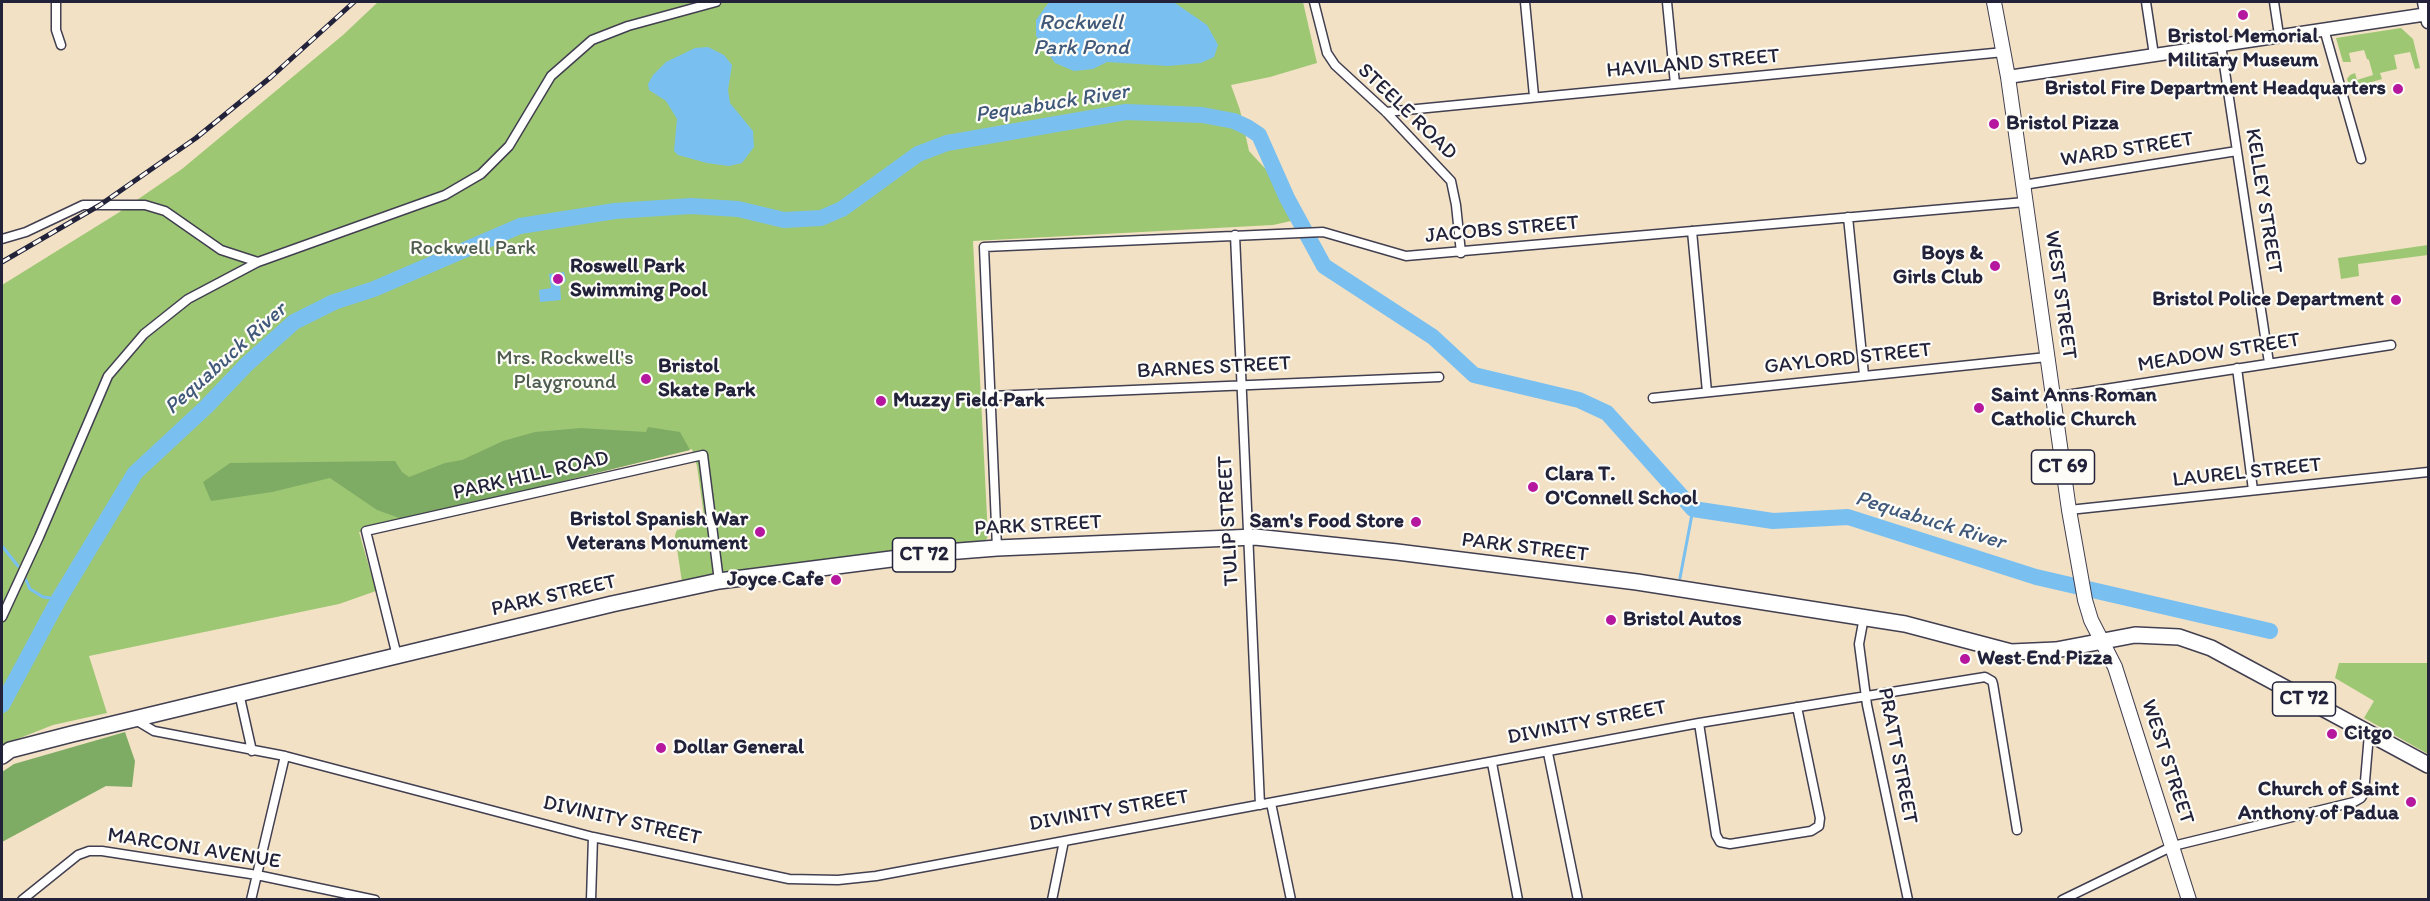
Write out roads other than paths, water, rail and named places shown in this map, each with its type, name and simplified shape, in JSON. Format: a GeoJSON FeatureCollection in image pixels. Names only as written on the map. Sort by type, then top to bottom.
{"type":"FeatureCollection","features":[{"type":"Feature","properties":{"kind":"highway","name":"PARK STREET"},"geometry":{"type":"LineString","coordinates":[[2,756],[10,750],[239,693],[719,580],[998,548],[1249,537],[1637,582],[1926,628],[1988,648],[2018,652],[2056,650],[2101,640]]}},
{"type":"Feature","properties":{"kind":"highway","name":"CT 72"},"geometry":{"type":"LineString","coordinates":[[2101,640],[2154,634],[2179,637],[2203,644],[2428,765]]}},
{"type":"Feature","properties":{"kind":"main road","name":"WEST STREET"},"geometry":{"type":"LineString","coordinates":[[1994,2],[2008,77],[2069,510],[2085,600],[2091,620],[2115,667],[2189,900]]}},
{"type":"Feature","properties":{"kind":"street"},"geometry":{"type":"LineString","coordinates":[[56,2],[56,30],[62,45]]}},
{"type":"Feature","properties":{"kind":"street"},"geometry":{"type":"LineString","coordinates":[[2,617],[108,376],[144,334],[188,299],[258,262],[445,195],[481,174],[509,146],[551,76],[592,40],[628,26],[716,2]]}},
{"type":"Feature","properties":{"kind":"street","name":"STEELE ROAD"},"geometry":{"type":"LineString","coordinates":[[1314,2],[1327,53],[1335,65],[1386,112],[1451,181],[1461,253]]}},
{"type":"Feature","properties":{"kind":"street"},"geometry":{"type":"LineString","coordinates":[[1525,2],[1534,96]]}},
{"type":"Feature","properties":{"kind":"street"},"geometry":{"type":"LineString","coordinates":[[1667,2],[1675,84]]}},
{"type":"Feature","properties":{"kind":"street"},"geometry":{"type":"LineString","coordinates":[[2146,2],[2154,55]]}},
{"type":"Feature","properties":{"kind":"street"},"geometry":{"type":"LineString","coordinates":[[2274,2],[2279,35]]}},
{"type":"Feature","properties":{"kind":"street"},"geometry":{"type":"LineString","coordinates":[[2008,77],[2427,13]]}},
{"type":"Feature","properties":{"kind":"street"},"geometry":{"type":"LineString","coordinates":[[2324,29],[2361,159]]}},
{"type":"Feature","properties":{"kind":"street","name":"KELLEY STREET"},"geometry":{"type":"LineString","coordinates":[[2221,45],[2269,363]]}},
{"type":"Feature","properties":{"kind":"street","name":"HAVILAND STREET"},"geometry":{"type":"LineString","coordinates":[[1386,112],[2004,51]]}},
{"type":"Feature","properties":{"kind":"street","name":"WARD STREET"},"geometry":{"type":"LineString","coordinates":[[2023,185],[2238,151]]}},
{"type":"Feature","properties":{"kind":"street","name":"JACOBS STREET"},"geometry":{"type":"LineString","coordinates":[[991,396],[984,248],[1323,232],[1406,256],[2025,202]]}},
{"type":"Feature","properties":{"kind":"street"},"geometry":{"type":"LineString","coordinates":[[2,239],[26,232],[83,205],[145,205],[165,211],[220,250],[258,262]]}},
{"type":"Feature","properties":{"kind":"street"},"geometry":{"type":"LineString","coordinates":[[1848,217],[1864,375]]}},
{"type":"Feature","properties":{"kind":"street"},"geometry":{"type":"LineString","coordinates":[[1692,231],[1707,392]]}},
{"type":"Feature","properties":{"kind":"street","name":"TULIP STREET"},"geometry":{"type":"LineString","coordinates":[[1235,235],[1260,805]]}},
{"type":"Feature","properties":{"kind":"street","name":"MEADOW STREET"},"geometry":{"type":"LineString","coordinates":[[2053,397],[2391,345]]}},
{"type":"Feature","properties":{"kind":"street","name":"GAYLORD STREET"},"geometry":{"type":"LineString","coordinates":[[1653,398],[2047,357]]}},
{"type":"Feature","properties":{"kind":"street"},"geometry":{"type":"LineString","coordinates":[[2237,368],[2253,490]]}},
{"type":"Feature","properties":{"kind":"street","name":"BARNES STREET"},"geometry":{"type":"LineString","coordinates":[[991,396],[1439,377]]}},
{"type":"Feature","properties":{"kind":"street"},"geometry":{"type":"LineString","coordinates":[[991,396],[998,548]]}},
{"type":"Feature","properties":{"kind":"street","name":"PARK HILL ROAD"},"geometry":{"type":"LineString","coordinates":[[397,656],[366,531],[703,455],[719,580]]}},
{"type":"Feature","properties":{"kind":"street","name":"LAUREL STREET"},"geometry":{"type":"LineString","coordinates":[[2069,510],[2428,472]]}},
{"type":"Feature","properties":{"kind":"street","name":"PRATT STREET"},"geometry":{"type":"LineString","coordinates":[[1864,618],[1859,644],[1866,695],[1908,900]]}},
{"type":"Feature","properties":{"kind":"street","name":"DIVINITY STREET"},"geometry":{"type":"LineString","coordinates":[[134,719],[154,731],[285,756],[593,837],[789,879],[838,880],[876,876],[1548,753],[1699,723],[1985,677],[1992,681],[2017,830]]}},
{"type":"Feature","properties":{"kind":"street"},"geometry":{"type":"LineString","coordinates":[[239,693],[252,751]]}},
{"type":"Feature","properties":{"kind":"street"},"geometry":{"type":"LineString","coordinates":[[1699,723],[1716,835],[1720,842],[1730,844],[1810,831],[1819,826],[1820,818],[1797,707]]}},
{"type":"Feature","properties":{"kind":"street"},"geometry":{"type":"LineString","coordinates":[[2062,900],[2173,846],[2354,802],[2364,793],[2369,734]]}},
{"type":"Feature","properties":{"kind":"street"},"geometry":{"type":"LineString","coordinates":[[1548,753],[1578,900]]}},
{"type":"Feature","properties":{"kind":"street"},"geometry":{"type":"LineString","coordinates":[[251,900],[285,756]]}},
{"type":"Feature","properties":{"kind":"street"},"geometry":{"type":"LineString","coordinates":[[1492,763],[1518,900]]}},
{"type":"Feature","properties":{"kind":"street"},"geometry":{"type":"LineString","coordinates":[[1270,803],[1291,900]]}},
{"type":"Feature","properties":{"kind":"street"},"geometry":{"type":"LineString","coordinates":[[591,900],[593,837]]}},
{"type":"Feature","properties":{"kind":"street"},"geometry":{"type":"LineString","coordinates":[[1052,900],[1064,841]]}},
{"type":"Feature","properties":{"kind":"street","name":"MARCONI AVENUE"},"geometry":{"type":"LineString","coordinates":[[22,900],[78,855],[89,851],[102,851],[257,875],[375,900]]}},
{"type":"Feature","properties":{"kind":"water","name":"Rockwell Park Pond"},"geometry":{"type":"Polygon","coordinates":[[[1049,2],[1175,3],[1207,25],[1218,45],[1214,57],[1201,63],[1168,66],[1107,62],[1093,69],[1074,71],[1055,63],[1036,36],[1036,20],[1049,2]]]}},
{"type":"Feature","properties":{"kind":"water"},"geometry":{"type":"Polygon","coordinates":[[[708,47],[724,55],[732,65],[728,90],[730,103],[753,131],[754,147],[742,163],[729,166],[678,155],[674,151],[677,119],[666,101],[649,90],[648,84],[653,75],[666,62],[695,48],[708,47]]]}},
{"type":"Feature","properties":{"kind":"water"},"geometry":{"type":"Polygon","coordinates":[[[564,272],[566,281],[560,283],[561,300],[540,302],[539,290],[551,288],[549,274],[564,272]]]}},
{"type":"Feature","properties":{"kind":"waterway","name":"Pequabuck River"},"geometry":{"type":"LineString","coordinates":[[2,705],[59,599],[135,473],[206,407],[247,364],[294,322],[334,302],[374,289],[520,226],[615,211],[691,206],[738,209],[784,220],[821,218],[842,209],[918,154],[947,143],[1126,112],[1202,115],[1234,121],[1259,135],[1287,198],[1324,266],[1433,337],[1474,375],[1579,400],[1607,413],[1693,509],[1773,521],[1848,517],[2036,577],[2270,631]]}},
{"type":"Feature","properties":{"kind":"waterway"},"geometry":{"type":"LineString","coordinates":[[1680,578],[1693,509]]}},
{"type":"Feature","properties":{"kind":"waterway"},"geometry":{"type":"LineString","coordinates":[[2,546],[18,566]]}},
{"type":"Feature","properties":{"kind":"waterway"},"geometry":{"type":"LineString","coordinates":[[26,580],[30,589],[43,597],[59,599]]}},
{"type":"Feature","properties":{"kind":"railway"},"geometry":{"type":"LineString","coordinates":[[2,262],[100,205],[196,138],[271,77],[354,2]]}},
{"type":"Feature","properties":{"kind":"place","name":"Bristol Memorial Military Museum"},"geometry":{"type":"Point","coordinates":[2243,15]}},
{"type":"Feature","properties":{"kind":"place","name":"Bristol Fire Department Headquarters"},"geometry":{"type":"Point","coordinates":[2398,89]}},
{"type":"Feature","properties":{"kind":"place","name":"Bristol Pizza"},"geometry":{"type":"Point","coordinates":[1994,124]}},
{"type":"Feature","properties":{"kind":"place","name":"Boys & Girls Club"},"geometry":{"type":"Point","coordinates":[1995,266]}},
{"type":"Feature","properties":{"kind":"place","name":"Roswell Park Swimming Pool"},"geometry":{"type":"Point","coordinates":[558,279]}},
{"type":"Feature","properties":{"kind":"place","name":"Bristol Police Department"},"geometry":{"type":"Point","coordinates":[2396,300]}},
{"type":"Feature","properties":{"kind":"place","name":"Bristol Skate Park"},"geometry":{"type":"Point","coordinates":[646,379]}},
{"type":"Feature","properties":{"kind":"place","name":"Muzzy Field Park"},"geometry":{"type":"Point","coordinates":[881,401]}},
{"type":"Feature","properties":{"kind":"place","name":"Saint Anns Roman Catholic Church"},"geometry":{"type":"Point","coordinates":[1979,408]}},
{"type":"Feature","properties":{"kind":"place","name":"Clara T. O'Connell School"},"geometry":{"type":"Point","coordinates":[1533,487]}},
{"type":"Feature","properties":{"kind":"place","name":"Sam's Food Store"},"geometry":{"type":"Point","coordinates":[1416,522]}},
{"type":"Feature","properties":{"kind":"place","name":"Bristol Spanish War Veterans Monument"},"geometry":{"type":"Point","coordinates":[760,532]}},
{"type":"Feature","properties":{"kind":"place","name":"Joyce Cafe"},"geometry":{"type":"Point","coordinates":[836,580]}},
{"type":"Feature","properties":{"kind":"place","name":"Bristol Autos"},"geometry":{"type":"Point","coordinates":[1611,620]}},
{"type":"Feature","properties":{"kind":"place","name":"West End Pizza"},"geometry":{"type":"Point","coordinates":[1965,659]}},
{"type":"Feature","properties":{"kind":"place","name":"Citgo"},"geometry":{"type":"Point","coordinates":[2332,734]}},
{"type":"Feature","properties":{"kind":"place","name":"Dollar General"},"geometry":{"type":"Point","coordinates":[661,748]}},
{"type":"Feature","properties":{"kind":"place","name":"Church of Saint Anthony of Padua"},"geometry":{"type":"Point","coordinates":[2411,802]}},
{"type":"Feature","properties":{"kind":"park label","name":"Rockwell Park"},"geometry":{"type":"Point","coordinates":[473,249]}},
{"type":"Feature","properties":{"kind":"park label","name":"Mrs. Rockwell's Playground"},"geometry":{"type":"Point","coordinates":[565,371]}}]}
